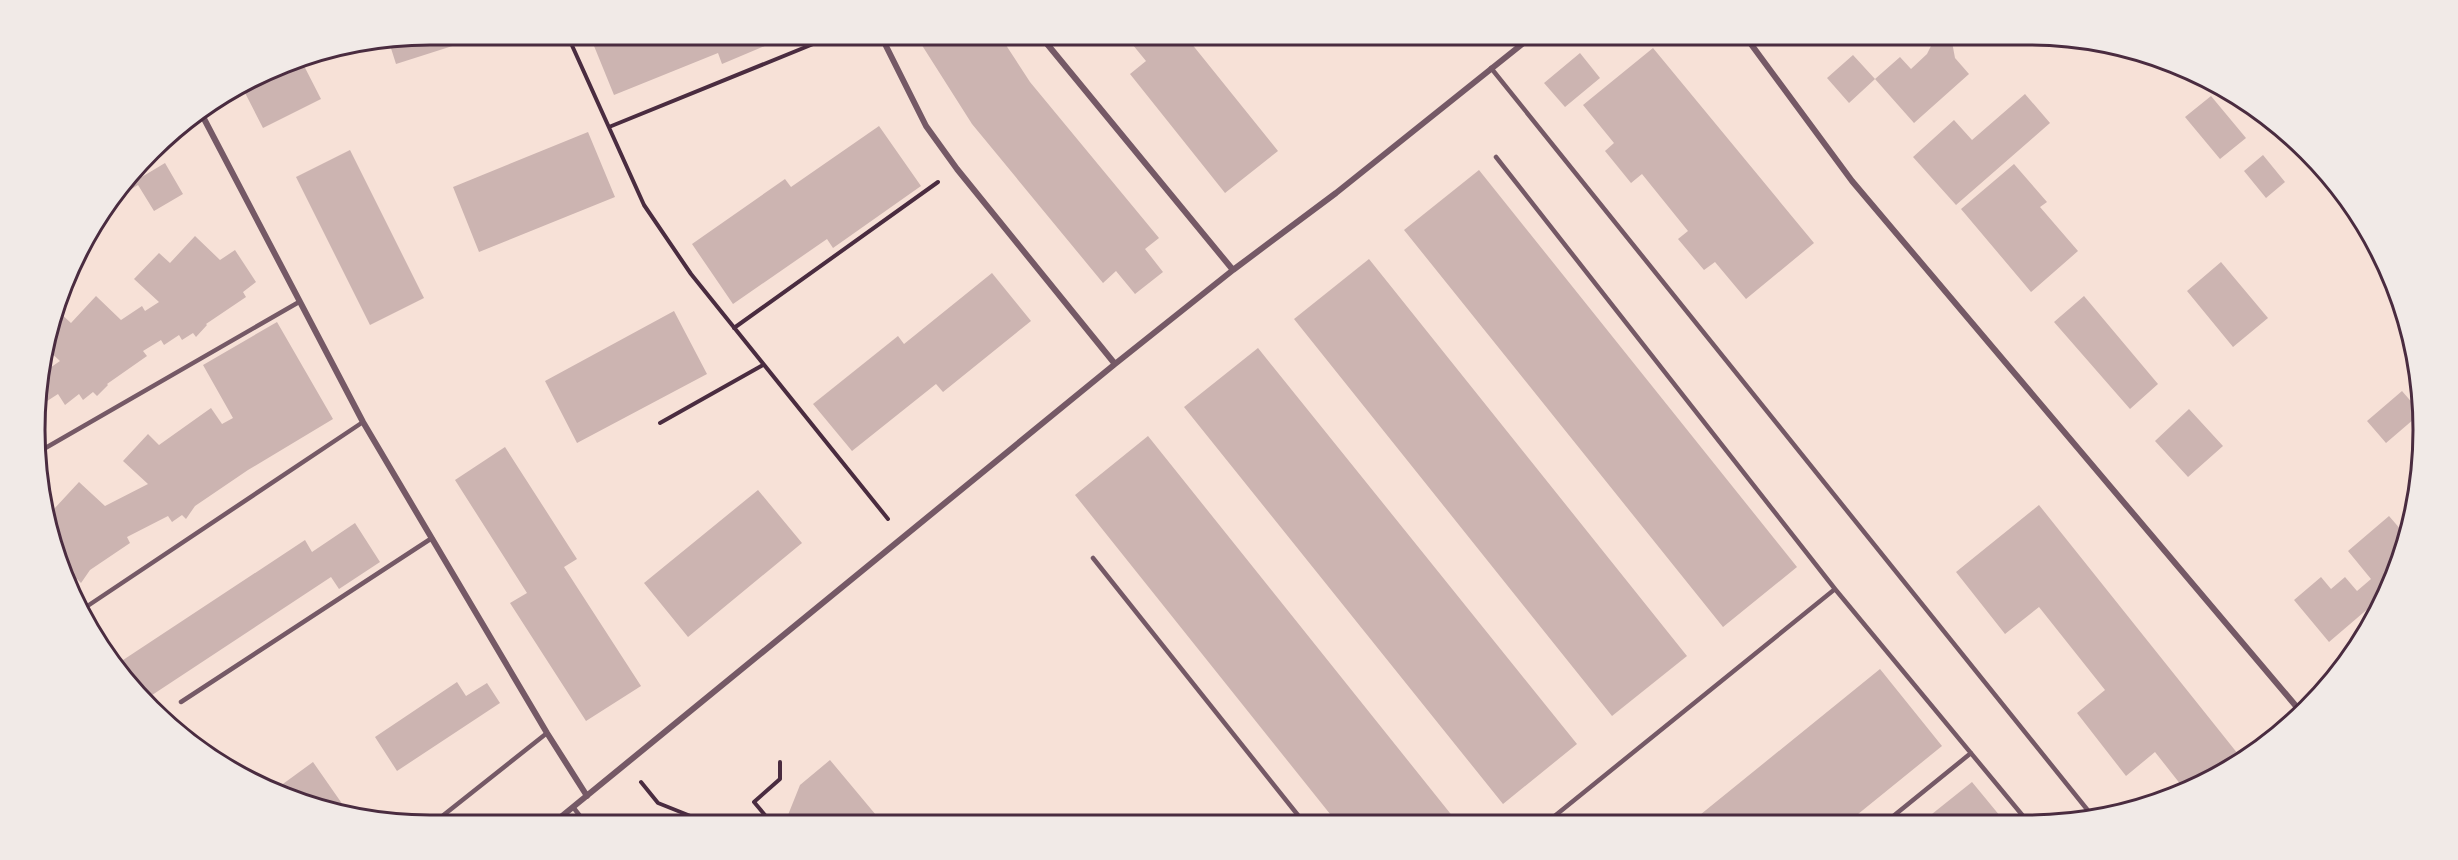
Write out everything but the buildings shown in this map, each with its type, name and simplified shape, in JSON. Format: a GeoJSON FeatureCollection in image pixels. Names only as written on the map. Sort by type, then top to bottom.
{"type":"FeatureCollection","features":[{"type":"Feature","properties":{"kind":"street"},"geometry":{"type":"LineString","coordinates":[[886,45],[926,126],[957,169],[1115,364]]}},
{"type":"Feature","properties":{"kind":"street"},"geometry":{"type":"LineString","coordinates":[[1048,45],[1233,270]]}},
{"type":"Feature","properties":{"kind":"street"},"geometry":{"type":"LineString","coordinates":[[563,815],[1115,364],[1233,270],[1336,193],[1521,45]]}},
{"type":"Feature","properties":{"kind":"street"},"geometry":{"type":"LineString","coordinates":[[1752,45],[1852,181],[2296,706]]}},
{"type":"Feature","properties":{"kind":"street"},"geometry":{"type":"LineString","coordinates":[[204,119],[363,422],[547,733],[588,796]]}},
{"type":"Feature","properties":{"kind":"lane"},"geometry":{"type":"LineString","coordinates":[[1491,68],[2088,810]]}},
{"type":"Feature","properties":{"kind":"lane"},"geometry":{"type":"LineString","coordinates":[[1496,157],[1835,589],[2022,815]]}},
{"type":"Feature","properties":{"kind":"lane"},"geometry":{"type":"LineString","coordinates":[[46,448],[299,302]]}},
{"type":"Feature","properties":{"kind":"lane"},"geometry":{"type":"LineString","coordinates":[[88,606],[363,422]]}},
{"type":"Feature","properties":{"kind":"lane"},"geometry":{"type":"LineString","coordinates":[[181,702],[432,538]]}},
{"type":"Feature","properties":{"kind":"lane"},"geometry":{"type":"LineString","coordinates":[[1093,558],[1298,815]]}},
{"type":"Feature","properties":{"kind":"lane"},"geometry":{"type":"LineString","coordinates":[[1556,815],[1835,589]]}},
{"type":"Feature","properties":{"kind":"lane"},"geometry":{"type":"LineString","coordinates":[[444,815],[547,733]]}},
{"type":"Feature","properties":{"kind":"lane"},"geometry":{"type":"LineString","coordinates":[[1895,815],[1971,753]]}},
{"type":"Feature","properties":{"kind":"lane"},"geometry":{"type":"LineString","coordinates":[[573,807],[579,815]]}},
{"type":"Feature","properties":{"kind":"path"},"geometry":{"type":"LineString","coordinates":[[572,45],[644,205],[691,274],[903,538]]}},
{"type":"Feature","properties":{"kind":"path"},"geometry":{"type":"LineString","coordinates":[[609,127],[811,45]]}},
{"type":"Feature","properties":{"kind":"path"},"geometry":{"type":"LineString","coordinates":[[734,328],[957,169]]}},
{"type":"Feature","properties":{"kind":"path"},"geometry":{"type":"LineString","coordinates":[[660,423],[763,365]]}},
{"type":"Feature","properties":{"kind":"path"},"geometry":{"type":"LineString","coordinates":[[765,815],[754,802],[780,779],[780,762]]}},
{"type":"Feature","properties":{"kind":"path"},"geometry":{"type":"LineString","coordinates":[[626,764],[658,803],[688,815]]}}]}
